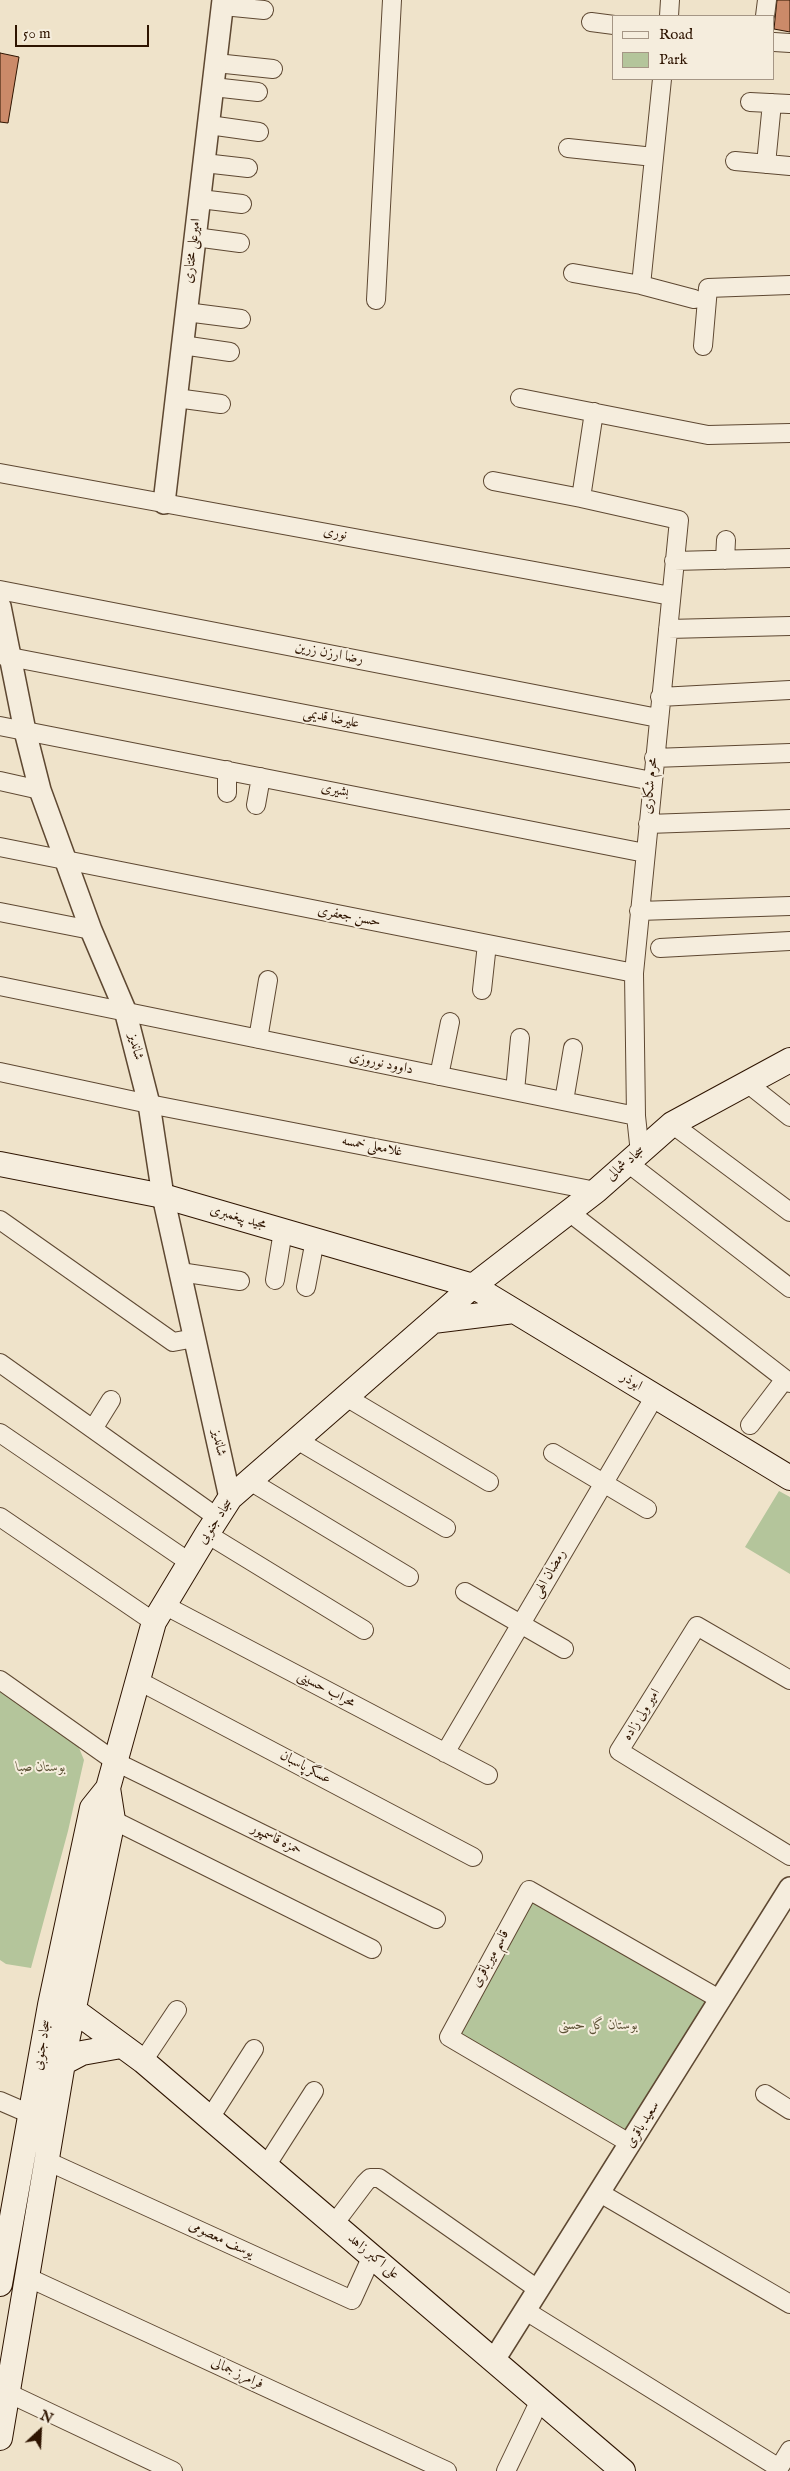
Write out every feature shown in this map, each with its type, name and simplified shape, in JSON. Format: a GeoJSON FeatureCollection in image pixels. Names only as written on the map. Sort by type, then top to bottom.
{"type":"FeatureCollection","features":[{"type":"Feature","properties":{"kind":"main road","name":"سجاد شمالی"},"geometry":{"type":"LineString","coordinates":[[473,1286],[569,1212],[672,1124],[790,1060]]}},
{"type":"Feature","properties":{"kind":"main road","name":"مجید پیغمبری"},"geometry":{"type":"LineString","coordinates":[[0,1164],[163,1196],[473,1286]]}},
{"type":"Feature","properties":{"kind":"main road","name":"ابوذر"},"geometry":{"type":"LineString","coordinates":[[473,1286],[790,1478]]}},
{"type":"Feature","properties":{"kind":"main road","name":"سجاد جنوبی"},"geometry":{"type":"LineString","coordinates":[[0,2284],[4,2238],[50,2005],[92,1808],[108,1788],[137,1680],[159,1613],[230,1498],[473,1286]]}},
{"type":"Feature","properties":{"kind":"main road"},"geometry":{"type":"LineString","coordinates":[[433,1321],[514,1311]]}},
{"type":"Feature","properties":{"kind":"main road"},"geometry":{"type":"LineString","coordinates":[[108,1788],[113,1820]]}},
{"type":"Feature","properties":{"kind":"main road","name":"سجاد جنوبی"},"geometry":{"type":"LineString","coordinates":[[0,2438],[4,2392],[27,2278],[64,2064],[113,1820]]}},
{"type":"Feature","properties":{"kind":"main road"},"geometry":{"type":"LineString","coordinates":[[50,2005],[75,2011]]}},
{"type":"Feature","properties":{"kind":"main road","name":"علی اکبر زاهد"},"geometry":{"type":"LineString","coordinates":[[75,2011],[143,2061],[623,2471]]}},
{"type":"Feature","properties":{"kind":"main road"},"geometry":{"type":"LineString","coordinates":[[64,2064],[82,2053],[101,2048],[121,2046]]}},
{"type":"Feature","properties":{"kind":"street"},"geometry":{"type":"LineString","coordinates":[[376,300],[392,0]]}},
{"type":"Feature","properties":{"kind":"street"},"geometry":{"type":"LineString","coordinates":[[669,15],[670,0]]}},
{"type":"Feature","properties":{"kind":"street"},"geometry":{"type":"LineString","coordinates":[[765,15],[767,0]]}},
{"type":"Feature","properties":{"kind":"street"},"geometry":{"type":"LineString","coordinates":[[223,3],[264,10]]}},
{"type":"Feature","properties":{"kind":"street","name":"امیرعلی مختاری"},"geometry":{"type":"LineString","coordinates":[[164,503],[223,3]]}},
{"type":"Feature","properties":{"kind":"street"},"geometry":{"type":"LineString","coordinates":[[591,22],[612,24]]}},
{"type":"Feature","properties":{"kind":"street"},"geometry":{"type":"LineString","coordinates":[[775,42],[790,43]]}},
{"type":"Feature","properties":{"kind":"street"},"geometry":{"type":"LineString","coordinates":[[216,63],[273,69]]}},
{"type":"Feature","properties":{"kind":"street"},"geometry":{"type":"LineString","coordinates":[[641,285],[662,80]]}},
{"type":"Feature","properties":{"kind":"street"},"geometry":{"type":"LineString","coordinates":[[213,87],[258,92]]}},
{"type":"Feature","properties":{"kind":"street"},"geometry":{"type":"LineString","coordinates":[[750,102],[789,104]]}},
{"type":"Feature","properties":{"kind":"street"},"geometry":{"type":"LineString","coordinates":[[766,164],[772,103]]}},
{"type":"Feature","properties":{"kind":"street"},"geometry":{"type":"LineString","coordinates":[[208,125],[259,132]]}},
{"type":"Feature","properties":{"kind":"street"},"geometry":{"type":"LineString","coordinates":[[568,148],[654,157]]}},
{"type":"Feature","properties":{"kind":"street"},"geometry":{"type":"LineString","coordinates":[[735,161],[790,166]]}},
{"type":"Feature","properties":{"kind":"street"},"geometry":{"type":"LineString","coordinates":[[204,163],[248,168]]}},
{"type":"Feature","properties":{"kind":"street"},"geometry":{"type":"LineString","coordinates":[[200,199],[242,204]]}},
{"type":"Feature","properties":{"kind":"street"},"geometry":{"type":"LineString","coordinates":[[195,237],[240,243]]}},
{"type":"Feature","properties":{"kind":"street"},"geometry":{"type":"LineString","coordinates":[[573,273],[641,285],[694,298]]}},
{"type":"Feature","properties":{"kind":"street"},"geometry":{"type":"LineString","coordinates":[[703,346],[708,288],[790,285]]}},
{"type":"Feature","properties":{"kind":"street"},"geometry":{"type":"LineString","coordinates":[[186,312],[242,319]]}},
{"type":"Feature","properties":{"kind":"street"},"geometry":{"type":"LineString","coordinates":[[182,345],[230,352]]}},
{"type":"Feature","properties":{"kind":"street"},"geometry":{"type":"LineString","coordinates":[[176,398],[221,404]]}},
{"type":"Feature","properties":{"kind":"street"},"geometry":{"type":"LineString","coordinates":[[520,398],[708,435],[790,433]]}},
{"type":"Feature","properties":{"kind":"street"},"geometry":{"type":"LineString","coordinates":[[581,498],[594,412]]}},
{"type":"Feature","properties":{"kind":"street","name":"نوری"},"geometry":{"type":"LineString","coordinates":[[0,473],[671,596]]}},
{"type":"Feature","properties":{"kind":"street","name":"محرم شکاری"},"geometry":{"type":"LineString","coordinates":[[493,481],[679,520],[644,853],[634,973],[636,1116],[634,1158]]}},
{"type":"Feature","properties":{"kind":"street"},"geometry":{"type":"LineString","coordinates":[[726,540],[726,560]]}},
{"type":"Feature","properties":{"kind":"street"},"geometry":{"type":"LineString","coordinates":[[674,561],[790,558]]}},
{"type":"Feature","properties":{"kind":"street","name":"رضا ارزن زرین"},"geometry":{"type":"LineString","coordinates":[[0,590],[658,718]]}},
{"type":"Feature","properties":{"kind":"street","name":"شاندیز"},"geometry":{"type":"LineString","coordinates":[[0,606],[5,656],[40,790],[91,930],[126,1010],[149,1104],[163,1196],[230,1498]]}},
{"type":"Feature","properties":{"kind":"street"},"geometry":{"type":"LineString","coordinates":[[668,629],[790,626]]}},
{"type":"Feature","properties":{"kind":"street","name":"علیرضا قدیمی"},"geometry":{"type":"LineString","coordinates":[[5,656],[652,782]]}},
{"type":"Feature","properties":{"kind":"street"},"geometry":{"type":"LineString","coordinates":[[660,697],[790,690]]}},
{"type":"Feature","properties":{"kind":"street","name":"بشیری"},"geometry":{"type":"LineString","coordinates":[[0,726],[644,853]]}},
{"type":"Feature","properties":{"kind":"street"},"geometry":{"type":"LineString","coordinates":[[654,758],[790,753]]}},
{"type":"Feature","properties":{"kind":"street"},"geometry":{"type":"LineString","coordinates":[[227,770],[227,793]]}},
{"type":"Feature","properties":{"kind":"street"},"geometry":{"type":"LineString","coordinates":[[256,805],[261,776]]}},
{"type":"Feature","properties":{"kind":"street"},"geometry":{"type":"LineString","coordinates":[[0,782],[40,790]]}},
{"type":"Feature","properties":{"kind":"street"},"geometry":{"type":"LineString","coordinates":[[648,824],[790,819]]}},
{"type":"Feature","properties":{"kind":"street","name":"حسن جعفری"},"geometry":{"type":"LineString","coordinates":[[0,847],[634,973]]}},
{"type":"Feature","properties":{"kind":"street"},"geometry":{"type":"LineString","coordinates":[[639,911],[790,906]]}},
{"type":"Feature","properties":{"kind":"street"},"geometry":{"type":"LineString","coordinates":[[0,912],[91,930]]}},
{"type":"Feature","properties":{"kind":"street"},"geometry":{"type":"LineString","coordinates":[[660,948],[790,941]]}},
{"type":"Feature","properties":{"kind":"street"},"geometry":{"type":"LineString","coordinates":[[482,990],[486,944]]}},
{"type":"Feature","properties":{"kind":"street"},"geometry":{"type":"LineString","coordinates":[[258,1039],[268,980]]}},
{"type":"Feature","properties":{"kind":"street","name":"داوود نوروزی"},"geometry":{"type":"LineString","coordinates":[[0,986],[126,1010],[258,1039],[636,1116]]}},
{"type":"Feature","properties":{"kind":"street"},"geometry":{"type":"LineString","coordinates":[[439,1076],[450,1022]]}},
{"type":"Feature","properties":{"kind":"street"},"geometry":{"type":"LineString","coordinates":[[515,1091],[520,1038]]}},
{"type":"Feature","properties":{"kind":"street"},"geometry":{"type":"LineString","coordinates":[[564,1101],[573,1048]]}},
{"type":"Feature","properties":{"kind":"street","name":"غلامعلی خمسه"},"geometry":{"type":"LineString","coordinates":[[0,1072],[149,1104],[596,1190]]}},
{"type":"Feature","properties":{"kind":"street"},"geometry":{"type":"LineString","coordinates":[[747,1083],[790,1117]]}},
{"type":"Feature","properties":{"kind":"street"},"geometry":{"type":"LineString","coordinates":[[672,1124],[790,1212]]}},
{"type":"Feature","properties":{"kind":"street"},"geometry":{"type":"LineString","coordinates":[[634,1158],[790,1288]]}},
{"type":"Feature","properties":{"kind":"street"},"geometry":{"type":"LineString","coordinates":[[569,1212],[788,1381],[750,1425]]}},
{"type":"Feature","properties":{"kind":"street"},"geometry":{"type":"LineString","coordinates":[[0,1220],[173,1342],[195,1338]]}},
{"type":"Feature","properties":{"kind":"street"},"geometry":{"type":"LineString","coordinates":[[276,1280],[283,1231]]}},
{"type":"Feature","properties":{"kind":"street"},"geometry":{"type":"LineString","coordinates":[[306,1287],[315,1240]]}},
{"type":"Feature","properties":{"kind":"street"},"geometry":{"type":"LineString","coordinates":[[180,1272],[240,1281]]}},
{"type":"Feature","properties":{"kind":"street"},"geometry":{"type":"LineString","coordinates":[[0,1363],[92,1429],[212,1526],[364,1630]]}},
{"type":"Feature","properties":{"kind":"street","name":"رمضان الهی"},"geometry":{"type":"LineString","coordinates":[[446,1753],[654,1396]]}},
{"type":"Feature","properties":{"kind":"street"},"geometry":{"type":"LineString","coordinates":[[346,1397],[489,1482]]}},
{"type":"Feature","properties":{"kind":"street"},"geometry":{"type":"LineString","coordinates":[[92,1429],[111,1400]]}},
{"type":"Feature","properties":{"kind":"street"},"geometry":{"type":"LineString","coordinates":[[0,1433],[189,1562]]}},
{"type":"Feature","properties":{"kind":"street"},"geometry":{"type":"LineString","coordinates":[[297,1440],[446,1528]]}},
{"type":"Feature","properties":{"kind":"street"},"geometry":{"type":"LineString","coordinates":[[553,1453],[646,1510]]}},
{"type":"Feature","properties":{"kind":"street"},"geometry":{"type":"LineString","coordinates":[[250,1481],[409,1577]]}},
{"type":"Feature","properties":{"kind":"street","name":"محراب حسینی"},"geometry":{"type":"LineString","coordinates":[[0,1517],[159,1613],[488,1775]]}},
{"type":"Feature","properties":{"kind":"street"},"geometry":{"type":"LineString","coordinates":[[465,1592],[564,1649]]}},
{"type":"Feature","properties":{"kind":"street","name":"امیر ولی زاده"},"geometry":{"type":"LineString","coordinates":[[790,1680],[697,1626],[620,1751],[790,1856]]}},
{"type":"Feature","properties":{"kind":"street","name":"حمزه قاسمپور"},"geometry":{"type":"LineString","coordinates":[[0,1680],[116,1762],[436,1919]]}},
{"type":"Feature","properties":{"kind":"street","name":"عسگر پاسبان"},"geometry":{"type":"LineString","coordinates":[[137,1680],[473,1857]]}},
{"type":"Feature","properties":{"kind":"street"},"geometry":{"type":"LineString","coordinates":[[113,1820],[372,1949]]}},
{"type":"Feature","properties":{"kind":"street","name":"سعید باقری"},"geometry":{"type":"LineString","coordinates":[[494,2360],[790,1888]]}},
{"type":"Feature","properties":{"kind":"street","name":"قاسم میرباقری"},"geometry":{"type":"LineString","coordinates":[[631,2144],[449,2037],[529,1890],[721,2000]]}},
{"type":"Feature","properties":{"kind":"street"},"geometry":{"type":"LineString","coordinates":[[143,2061],[177,2010]]}},
{"type":"Feature","properties":{"kind":"street"},"geometry":{"type":"LineString","coordinates":[[210,2118],[254,2049]]}},
{"type":"Feature","properties":{"kind":"street"},"geometry":{"type":"LineString","coordinates":[[266,2166],[314,2091]]}},
{"type":"Feature","properties":{"kind":"street"},"geometry":{"type":"LineString","coordinates":[[765,2094],[790,2110]]}},
{"type":"Feature","properties":{"kind":"street"},"geometry":{"type":"LineString","coordinates":[[0,2101],[30,2114]]}},
{"type":"Feature","properties":{"kind":"street","name":"یوسف معصومی"},"geometry":{"type":"LineString","coordinates":[[47,2161],[352,2300],[372,2256]]}},
{"type":"Feature","properties":{"kind":"street"},"geometry":{"type":"LineString","coordinates":[[334,2224],[365,2183],[370,2178],[379,2178],[539,2290]]}},
{"type":"Feature","properties":{"kind":"street"},"geometry":{"type":"LineString","coordinates":[[600,2193],[790,2304]]}},
{"type":"Feature","properties":{"kind":"street","name":"فرامرز جمالی"},"geometry":{"type":"LineString","coordinates":[[27,2278],[447,2471]]}},
{"type":"Feature","properties":{"kind":"street"},"geometry":{"type":"LineString","coordinates":[[526,2311],[779,2468],[790,2450]]}},
{"type":"Feature","properties":{"kind":"street"},"geometry":{"type":"LineString","coordinates":[[4,2392],[173,2471]]}},
{"type":"Feature","properties":{"kind":"street"},"geometry":{"type":"LineString","coordinates":[[506,2471],[540,2400]]}},
{"type":"Feature","properties":{"kind":"green space"},"geometry":{"type":"Polygon","coordinates":[[[779,1491],[790,1497],[790,1574],[745,1547],[779,1491]]]}},
{"type":"Feature","properties":{"kind":"green space","name":"بوستان صبا"},"geometry":{"type":"Polygon","coordinates":[[[0,1688],[77,1743],[84,1760],[68,1831],[31,1968],[6,1964],[0,1960],[0,1688]]]}},
{"type":"Feature","properties":{"kind":"green space","name":"بوستان گل حسنی"},"geometry":{"type":"Polygon","coordinates":[[[533,1897],[714,2001],[629,2137],[456,2035],[533,1897]]]}},
{"type":"Feature","properties":{"kind":"building"},"geometry":{"type":"Polygon","coordinates":[[[777,0],[790,0],[790,32],[775,29],[777,0]]]}},
{"type":"Feature","properties":{"kind":"building"},"geometry":{"type":"Polygon","coordinates":[[[0,53],[19,57],[8,123],[0,122],[0,53]]]}}]}
